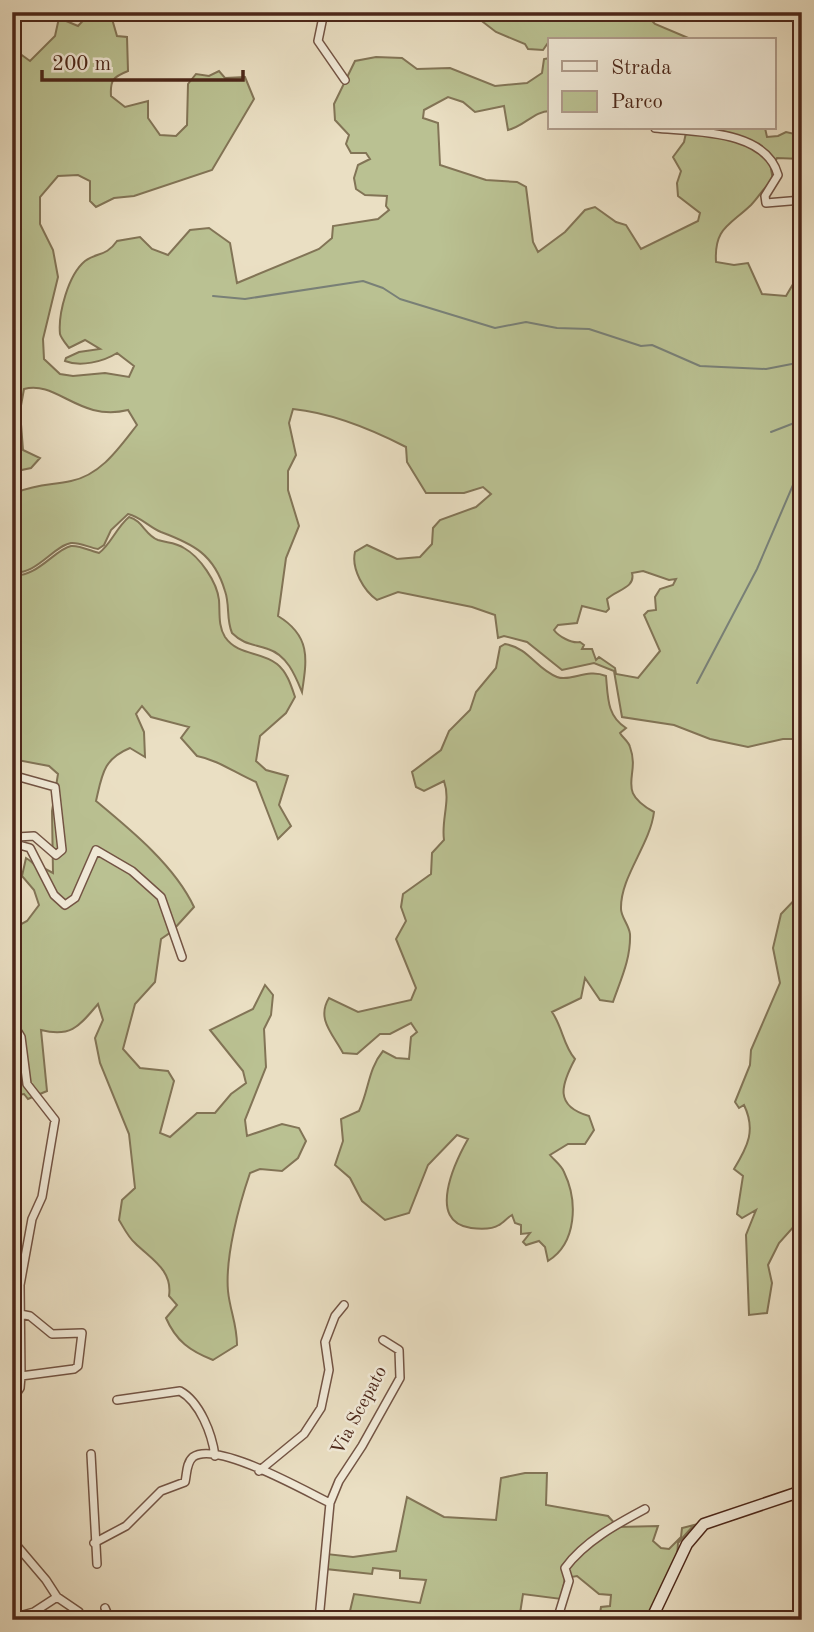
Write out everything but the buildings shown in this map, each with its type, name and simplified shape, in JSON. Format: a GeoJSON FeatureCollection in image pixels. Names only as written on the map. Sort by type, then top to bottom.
{"type":"FeatureCollection","features":[{"type":"Feature","properties":{"kind":"main road"},"geometry":{"type":"LineString","coordinates":[[651,1620],[687,1544],[704,1524],[802,1491]]}},
{"type":"Feature","properties":{"kind":"street"},"geometry":{"type":"LineString","coordinates":[[324,12],[318,41],[345,80]]}},
{"type":"Feature","properties":{"kind":"street"},"geometry":{"type":"LineString","coordinates":[[702,130],[756,146],[776,168],[778,175],[765,197],[766,203],[802,201]]}},
{"type":"Feature","properties":{"kind":"street"},"geometry":{"type":"LineString","coordinates":[[12,775],[55,787],[62,850],[56,855],[52,854],[34,836],[17,837],[12,842],[30,848],[54,895],[65,905],[75,898],[96,850],[114,859],[161,897],[182,957]]}},
{"type":"Feature","properties":{"kind":"street"},"geometry":{"type":"LineString","coordinates":[[12,1022],[21,1037],[27,1084],[55,1119],[42,1197],[32,1219],[26,1245],[20,1285],[20,1388],[12,1400]]}},
{"type":"Feature","properties":{"kind":"street"},"geometry":{"type":"LineString","coordinates":[[259,1471],[303,1434],[321,1408],[329,1370],[325,1342],[335,1316],[344,1305]]}},
{"type":"Feature","properties":{"kind":"street"},"geometry":{"type":"LineString","coordinates":[[20,1314],[30,1317],[52,1334],[82,1333],[78,1366],[74,1369],[21,1376]]}},
{"type":"Feature","properties":{"kind":"street","name":"Via Scepato"},"geometry":{"type":"LineString","coordinates":[[330,1503],[338,1481],[362,1446],[400,1378],[399,1350],[383,1340]]}},
{"type":"Feature","properties":{"kind":"street"},"geometry":{"type":"LineString","coordinates":[[117,1400],[180,1391],[187,1395],[202,1417],[215,1455]]}},
{"type":"Feature","properties":{"kind":"street"},"geometry":{"type":"LineString","coordinates":[[92,1454],[97,1564]]}},
{"type":"Feature","properties":{"kind":"street"},"geometry":{"type":"LineString","coordinates":[[94,1543],[125,1526],[161,1492],[185,1482],[188,1462],[195,1456],[236,1458],[330,1503],[319,1620]]}},
{"type":"Feature","properties":{"kind":"street"},"geometry":{"type":"LineString","coordinates":[[557,1620],[569,1581],[565,1567],[571,1559],[621,1520],[645,1509]]}},
{"type":"Feature","properties":{"kind":"street"},"geometry":{"type":"LineString","coordinates":[[12,1540],[57,1597],[79,1612],[82,1620]]}},
{"type":"Feature","properties":{"kind":"street"},"geometry":{"type":"LineString","coordinates":[[12,1618],[35,1616],[57,1597]]}},
{"type":"Feature","properties":{"kind":"street"},"geometry":{"type":"LineString","coordinates":[[105,1608],[110,1620]]}},
{"type":"Feature","properties":{"kind":"green space"},"geometry":{"type":"Polygon","coordinates":[[[91,12],[110,12],[117,36],[127,37],[128,71],[114,80],[111,96],[125,107],[148,101],[148,118],[160,135],[176,136],[187,125],[188,84],[196,74],[209,76],[219,71],[225,78],[245,77],[254,99],[212,170],[134,196],[114,198],[96,207],[90,201],[90,181],[78,175],[58,176],[40,197],[40,224],[53,250],[58,277],[43,339],[44,359],[60,374],[73,376],[105,373],[129,377],[134,366],[117,353],[91,363],[65,361],[79,352],[100,349],[85,340],[69,348],[60,334],[63,306],[69,285],[79,267],[89,258],[109,250],[117,241],[140,237],[152,249],[168,255],[190,230],[209,228],[230,243],[237,283],[319,249],[332,238],[333,226],[378,219],[389,210],[386,206],[387,196],[365,195],[356,189],[354,178],[358,165],[370,159],[366,153],[351,153],[346,144],[349,135],[335,120],[334,104],[355,61],[376,57],[402,58],[417,69],[450,68],[495,86],[527,83],[542,73],[544,59],[548,58],[548,111],[539,113],[514,128],[508,130],[504,106],[475,112],[463,102],[448,97],[424,110],[423,118],[438,123],[440,165],[486,180],[517,182],[526,187],[533,242],[538,252],[565,232],[585,210],[595,207],[616,222],[626,225],[641,249],[698,221],[700,213],[678,196],[677,183],[681,171],[673,157],[684,142],[687,130],[765,130],[767,137],[786,132],[795,134],[796,146],[802,148],[802,159],[777,158],[771,169],[773,180],[720,235],[716,262],[734,265],[748,263],[762,294],[786,296],[802,269],[802,739],[783,739],[748,747],[710,739],[674,725],[622,717],[614,671],[594,663],[562,670],[527,642],[504,636],[498,638],[495,615],[472,607],[398,592],[377,600],[360,579],[355,565],[355,552],[367,545],[397,559],[420,557],[432,544],[433,528],[440,520],[476,507],[491,494],[483,487],[464,493],[426,493],[407,462],[406,447],[365,428],[322,414],[293,409],[289,423],[296,455],[288,471],[288,490],[299,526],[286,558],[278,616],[296,632],[304,649],[302,692],[293,673],[280,656],[245,642],[232,633],[225,591],[208,559],[192,546],[157,530],[133,515],[128,514],[111,530],[104,545],[98,549],[71,543],[64,545],[29,570],[12,572],[12,487],[18,492],[31,487],[82,478],[100,467],[137,425],[128,410],[96,411],[47,390],[24,389],[20,411],[23,450],[40,458],[31,468],[17,471],[12,476],[12,48],[30,61],[55,36],[59,18],[78,26],[91,12]],[[643,571],[632,573],[631,582],[607,599],[609,609],[606,612],[582,606],[577,623],[558,625],[554,630],[566,639],[580,642],[584,645],[582,649],[592,649],[596,660],[599,657],[615,668],[616,674],[638,678],[660,651],[644,615],[648,611],[656,610],[655,597],[660,589],[673,585],[676,579],[669,580],[643,571]]]}},
{"type":"Feature","properties":{"kind":"green space"},"geometry":{"type":"Polygon","coordinates":[[[470,12],[643,12],[655,24],[688,38],[548,38],[543,50],[528,49],[525,44],[496,32],[470,12]]]}},
{"type":"Feature","properties":{"kind":"green space"},"geometry":{"type":"Polygon","coordinates":[[[129,517],[154,538],[181,546],[196,557],[218,593],[220,624],[225,637],[236,647],[277,664],[286,675],[295,697],[286,713],[260,736],[256,761],[266,770],[288,776],[279,805],[291,826],[278,839],[256,782],[197,756],[181,738],[189,727],[151,717],[142,706],[136,714],[144,732],[145,757],[130,748],[114,757],[105,769],[96,801],[164,863],[194,907],[174,929],[162,896],[133,869],[99,848],[69,902],[60,900],[40,866],[53,873],[52,811],[58,774],[49,766],[12,759],[12,575],[29,573],[71,546],[99,553],[129,517]]]}},
{"type":"Feature","properties":{"kind":"green space"},"geometry":{"type":"Polygon","coordinates":[[[505,644],[520,650],[557,677],[568,678],[592,673],[606,676],[612,712],[626,728],[620,733],[629,745],[633,758],[632,790],[642,804],[654,812],[647,837],[622,897],[621,912],[629,931],[630,943],[625,968],[613,1002],[600,1000],[585,978],[581,998],[552,1012],[575,1059],[566,1077],[565,1100],[570,1107],[589,1116],[594,1130],[585,1144],[568,1144],[550,1155],[560,1165],[569,1183],[573,1208],[565,1244],[548,1261],[545,1247],[539,1241],[526,1245],[523,1242],[530,1233],[521,1234],[521,1225],[515,1223],[512,1215],[496,1227],[481,1229],[457,1223],[450,1215],[447,1203],[451,1176],[468,1139],[457,1135],[428,1165],[409,1213],[385,1220],[362,1201],[350,1178],[335,1165],[343,1141],[341,1119],[359,1111],[371,1072],[383,1051],[396,1058],[409,1059],[411,1037],[417,1032],[411,1023],[390,1034],[380,1034],[357,1054],[343,1053],[327,1026],[324,1013],[329,998],[358,1012],[411,1000],[416,988],[396,939],[406,921],[401,907],[403,894],[431,874],[432,853],[444,840],[447,796],[444,781],[424,791],[416,787],[412,772],[441,750],[449,731],[470,710],[476,692],[496,668],[500,647],[505,644]]]}},
{"type":"Feature","properties":{"kind":"green space"},"geometry":{"type":"Polygon","coordinates":[[[97,852],[130,872],[159,899],[171,932],[161,939],[155,982],[135,1004],[123,1049],[140,1068],[168,1071],[174,1081],[160,1133],[170,1137],[197,1113],[215,1113],[231,1094],[246,1083],[243,1071],[210,1030],[253,1009],[265,985],[273,995],[271,1015],[264,1029],[266,1067],[245,1120],[247,1136],[282,1124],[299,1128],[306,1141],[298,1158],[282,1171],[260,1169],[250,1173],[237,1215],[229,1263],[228,1291],[237,1345],[213,1360],[191,1349],[174,1333],[166,1318],[177,1305],[169,1296],[168,1279],[154,1260],[128,1235],[119,1220],[122,1200],[135,1188],[129,1134],[100,1063],[95,1038],[103,1020],[98,1004],[80,1024],[68,1031],[41,1030],[47,1091],[28,1099],[24,1094],[12,1096],[12,929],[27,921],[39,905],[34,890],[22,876],[26,858],[37,869],[53,896],[64,908],[77,899],[97,852]]]}},
{"type":"Feature","properties":{"kind":"green space"},"geometry":{"type":"Polygon","coordinates":[[[802,892],[802,1204],[795,1207],[797,1223],[779,1243],[768,1265],[772,1283],[767,1313],[749,1315],[746,1235],[756,1210],[742,1218],[737,1214],[743,1176],[734,1169],[743,1153],[750,1130],[744,1105],[739,1108],[735,1102],[750,1065],[751,1050],[780,983],[773,948],[781,914],[802,892]]]}},
{"type":"Feature","properties":{"kind":"green space"},"geometry":{"type":"Polygon","coordinates":[[[525,1473],[547,1473],[546,1505],[608,1516],[618,1527],[658,1526],[653,1541],[661,1548],[669,1549],[681,1537],[682,1528],[694,1525],[678,1543],[677,1558],[647,1620],[599,1620],[601,1607],[610,1606],[611,1595],[599,1594],[577,1576],[565,1578],[561,1599],[523,1594],[519,1620],[382,1620],[382,1617],[350,1611],[354,1594],[420,1603],[426,1580],[400,1578],[400,1571],[373,1568],[372,1574],[326,1569],[327,1554],[353,1557],[396,1551],[407,1497],[444,1517],[496,1520],[501,1478],[525,1473]]]}},
{"type":"Feature","properties":{"kind":"waterway"},"geometry":{"type":"LineString","coordinates":[[794,12],[802,15]]}},
{"type":"Feature","properties":{"kind":"waterway"},"geometry":{"type":"LineString","coordinates":[[213,296],[245,299],[363,281],[383,288],[400,299],[495,328],[526,322],[557,328],[589,329],[641,346],[652,345],[700,366],[766,369],[802,362]]}},
{"type":"Feature","properties":{"kind":"waterway"},"geometry":{"type":"LineString","coordinates":[[771,432],[802,420]]}},
{"type":"Feature","properties":{"kind":"waterway"},"geometry":{"type":"LineString","coordinates":[[697,683],[757,569],[802,464]]}}]}
